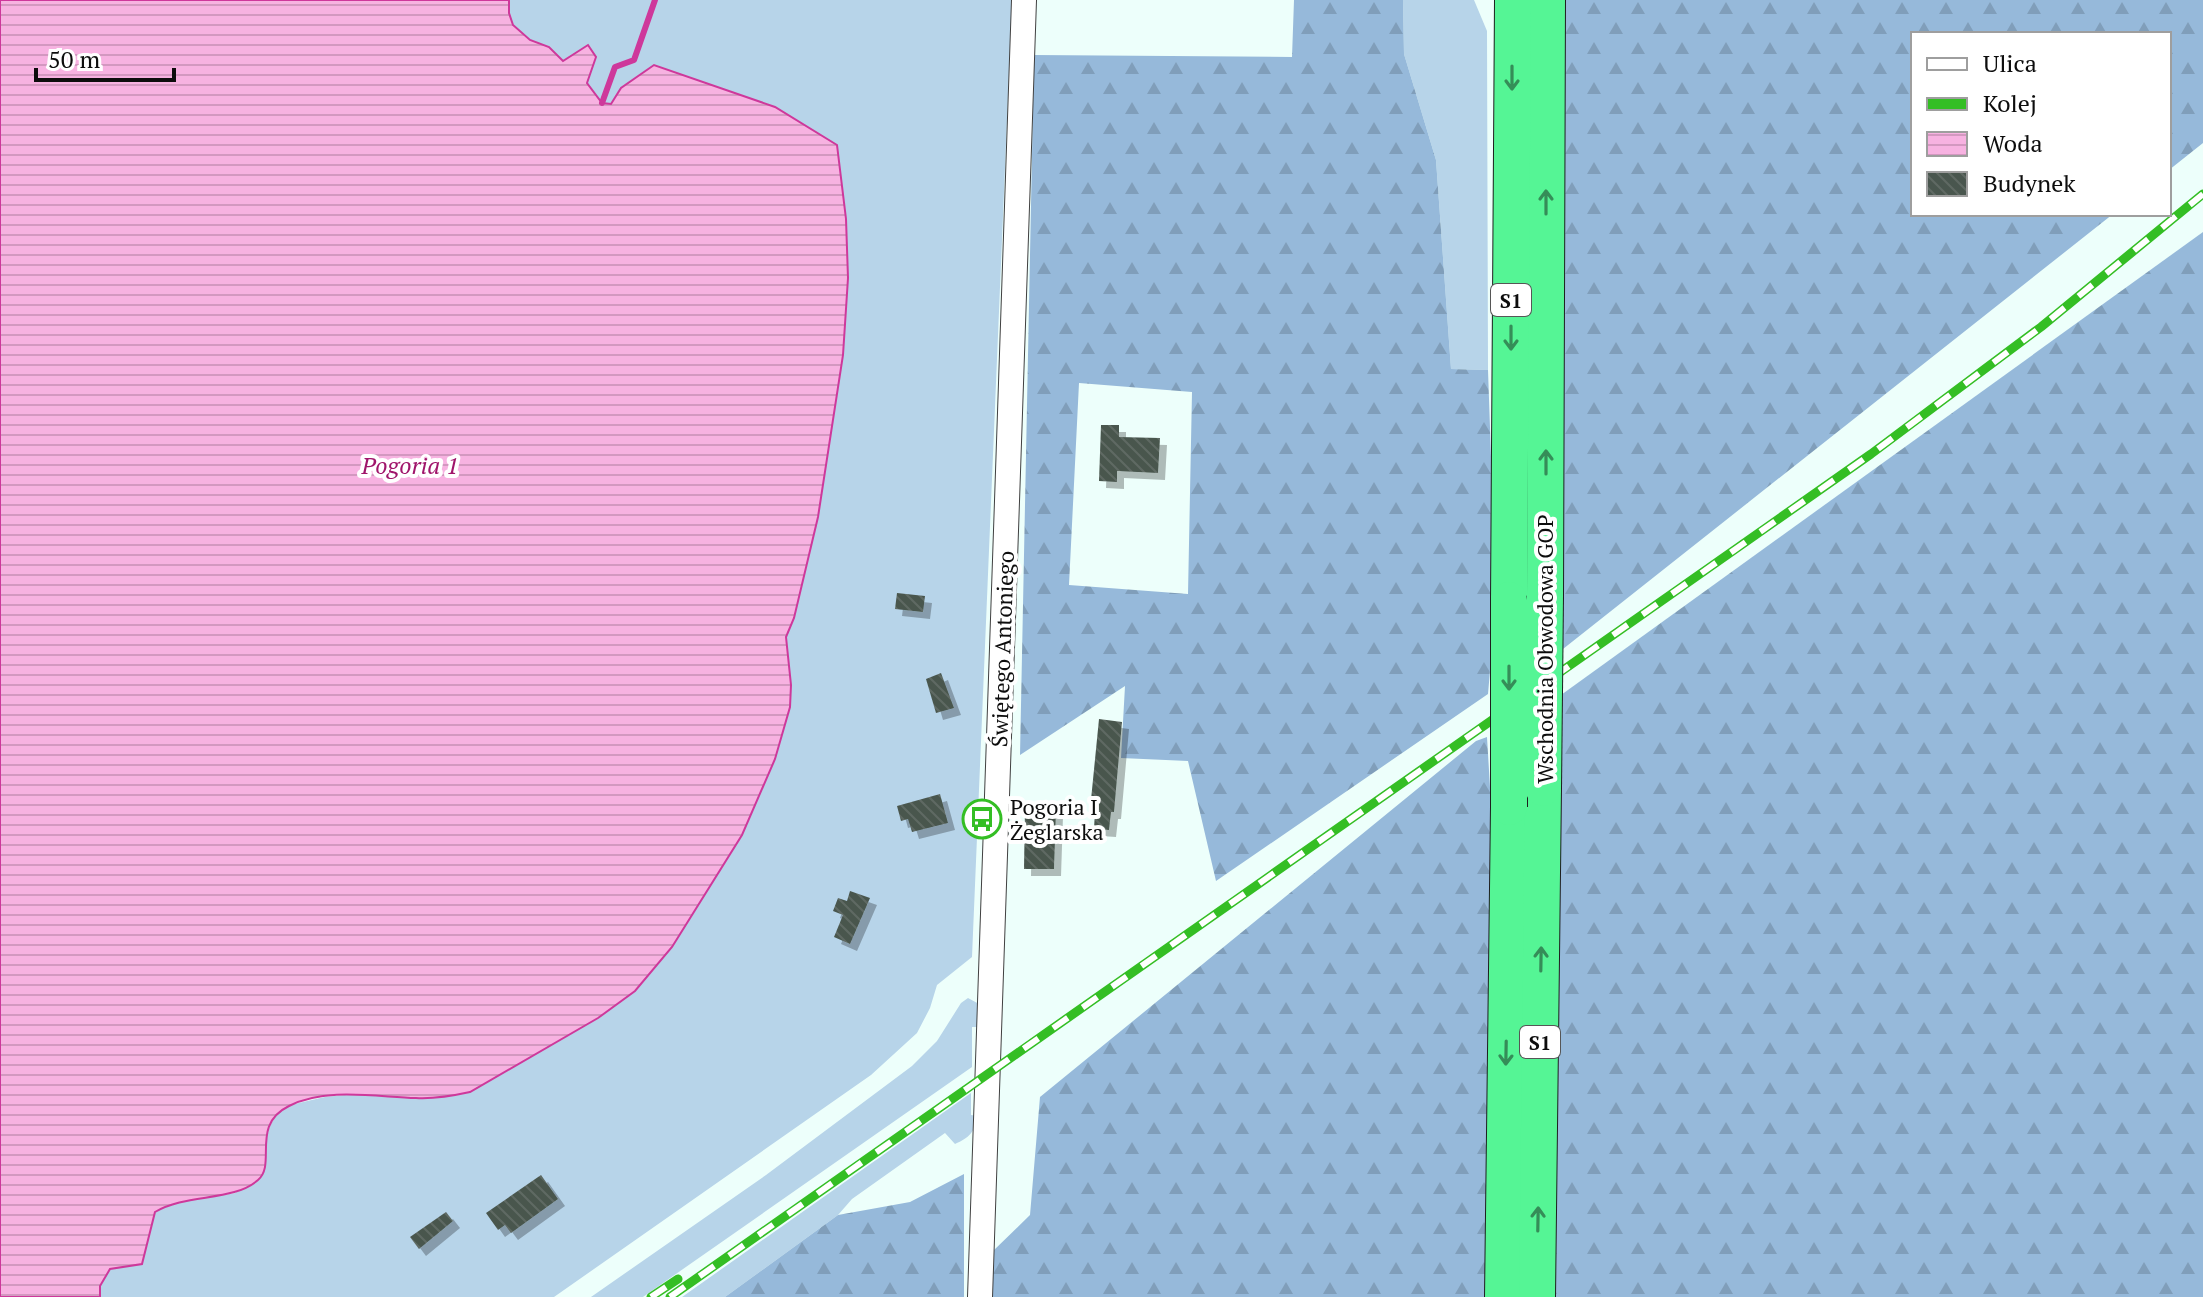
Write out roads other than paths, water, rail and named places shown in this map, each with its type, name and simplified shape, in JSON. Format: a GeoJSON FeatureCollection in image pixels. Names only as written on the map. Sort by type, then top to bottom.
{"type":"FeatureCollection","features":[{"type":"Feature","properties":{"kind":"highway","name":"Wschodnia Obwodowa GOP"},"geometry":{"type":"LineString","coordinates":[[1503,1297],[1513,0]]}},
{"type":"Feature","properties":{"kind":"highway","name":"Wschodnia Obwodowa GOP"},"geometry":{"type":"LineString","coordinates":[[1537,1297],[1545,596],[1547,0]]}},
{"type":"Feature","properties":{"kind":"street","name":"Świętego Antoniego"},"geometry":{"type":"LineString","coordinates":[[980,1297],[1024,0]]}},
{"type":"Feature","properties":{"kind":"water","name":"Pogoria 1"},"geometry":{"type":"Polygon","coordinates":[[[0,0],[509,0],[513,25],[530,40],[549,47],[563,61],[588,45],[596,57],[587,83],[602,103],[611,104],[621,88],[654,65],[775,107],[837,145],[846,219],[848,278],[843,355],[818,517],[794,618],[786,637],[790,707],[775,759],[742,835],[672,947],[635,991],[598,1018],[470,1092],[423,1098],[335,1095],[303,1100],[289,1106],[270,1123],[265,1164],[258,1180],[236,1192],[181,1202],[155,1212],[142,1264],[110,1269],[100,1286],[100,1297],[0,1297],[0,0]]]}},
{"type":"Feature","properties":{"kind":"waterway"},"geometry":{"type":"LineString","coordinates":[[602,103],[615,67],[634,60],[655,0]]}},
{"type":"Feature","properties":{"kind":"railway"},"geometry":{"type":"LineString","coordinates":[[670,1297],[1871,454],[2041,327],[2203,194]]}},
{"type":"Feature","properties":{"kind":"railway"},"geometry":{"type":"LineString","coordinates":[[651,1297],[678,1279]]}},
{"type":"Feature","properties":{"kind":"place","name":"Pogoria I Żeglarska"},"geometry":{"type":"Point","coordinates":[982,819]}}]}
